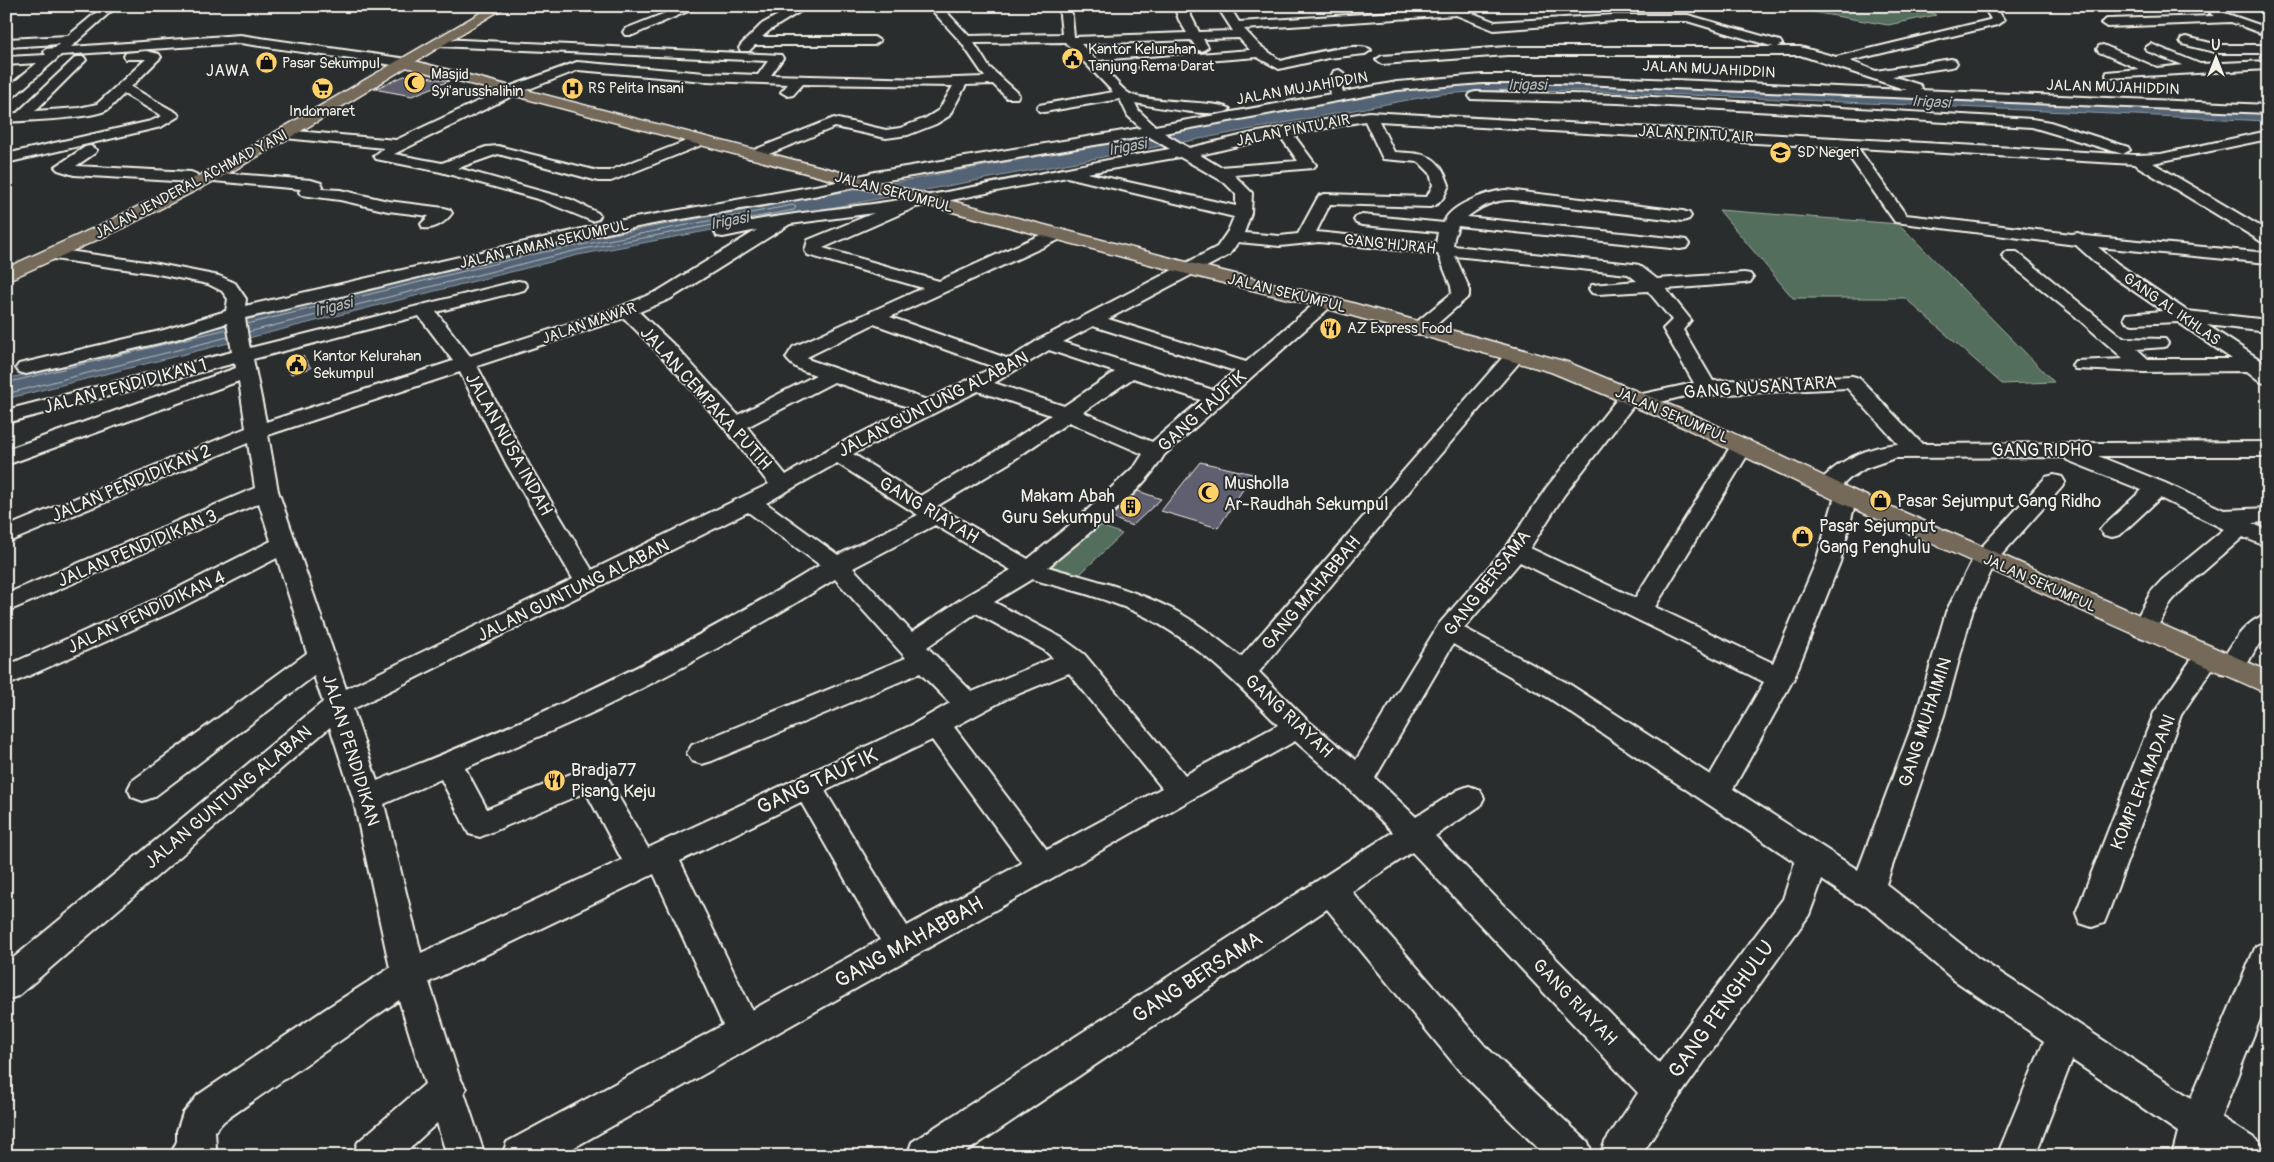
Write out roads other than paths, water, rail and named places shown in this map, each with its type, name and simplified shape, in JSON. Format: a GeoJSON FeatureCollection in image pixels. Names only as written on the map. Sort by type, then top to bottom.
{"type":"FeatureCollection","features":[{"type":"Feature","properties":{"kind":"main road"},"geometry":{"type":"LineString","coordinates":[[6,267],[93,227],[191,177],[403,63],[492,6]]}},
{"type":"Feature","properties":{"kind":"main road","name":"JALAN JENDERAL ACHMAD YANI"},"geometry":{"type":"LineString","coordinates":[[6,276],[208,177],[286,134],[501,6]]}},
{"type":"Feature","properties":{"kind":"main road","name":"JALAN SEKUMPUL"},"geometry":{"type":"LineString","coordinates":[[403,63],[862,183],[916,200],[1327,302],[1559,367],[1742,446],[1837,492],[2268,684]]}},
{"type":"Feature","properties":{"kind":"street"},"geometry":{"type":"LineString","coordinates":[[54,52],[103,6]]}},
{"type":"Feature","properties":{"kind":"street"},"geometry":{"type":"LineString","coordinates":[[14,85],[110,6]]}},
{"type":"Feature","properties":{"kind":"street"},"geometry":{"type":"LineString","coordinates":[[629,32],[694,6]]}},
{"type":"Feature","properties":{"kind":"street"},"geometry":{"type":"LineString","coordinates":[[934,6],[966,40],[984,70],[1012,95]]}},
{"type":"Feature","properties":{"kind":"street"},"geometry":{"type":"LineString","coordinates":[[1065,6],[1070,39],[1124,96],[1133,113],[1154,132],[1182,152],[1238,186],[1244,193],[1243,214],[1238,231],[1234,237]]}},
{"type":"Feature","properties":{"kind":"street"},"geometry":{"type":"LineString","coordinates":[[1180,6],[1181,20],[1195,36],[1197,42],[1212,58]]}},
{"type":"Feature","properties":{"kind":"street"},"geometry":{"type":"LineString","coordinates":[[1836,61],[1993,23],[1998,20],[1989,6]]}},
{"type":"Feature","properties":{"kind":"street"},"geometry":{"type":"LineString","coordinates":[[2198,6],[2268,32]]}},
{"type":"Feature","properties":{"kind":"street"},"geometry":{"type":"LineString","coordinates":[[776,8],[799,8]]}},
{"type":"Feature","properties":{"kind":"street"},"geometry":{"type":"LineString","coordinates":[[736,56],[766,27],[799,8]]}},
{"type":"Feature","properties":{"kind":"street"},"geometry":{"type":"LineString","coordinates":[[1181,20],[1231,17],[1283,23],[1325,21],[1449,9],[1494,26],[1504,35],[1504,39],[1495,49],[1481,52]]}},
{"type":"Feature","properties":{"kind":"street"},"geometry":{"type":"LineString","coordinates":[[2116,11],[2149,22]]}},
{"type":"Feature","properties":{"kind":"street"},"geometry":{"type":"LineString","coordinates":[[966,40],[1195,36],[1231,17]]}},
{"type":"Feature","properties":{"kind":"street"},"geometry":{"type":"LineString","coordinates":[[1231,17],[1259,53],[1273,62],[1282,64],[1328,54],[1365,50]]}},
{"type":"Feature","properties":{"kind":"street"},"geometry":{"type":"LineString","coordinates":[[1494,26],[1546,21],[1680,17],[1836,61],[1911,86],[1925,96]]}},
{"type":"Feature","properties":{"kind":"street"},"geometry":{"type":"LineString","coordinates":[[2107,23],[2231,19]]}},
{"type":"Feature","properties":{"kind":"street"},"geometry":{"type":"LineString","coordinates":[[1325,21],[1338,31]]}},
{"type":"Feature","properties":{"kind":"street"},"geometry":{"type":"LineString","coordinates":[[1283,23],[1296,34]]}},
{"type":"Feature","properties":{"kind":"street"},"geometry":{"type":"LineString","coordinates":[[2245,24],[2268,23]]}},
{"type":"Feature","properties":{"kind":"street"},"geometry":{"type":"LineString","coordinates":[[1138,24],[1142,38],[1162,62]]}},
{"type":"Feature","properties":{"kind":"street"},"geometry":{"type":"LineString","coordinates":[[766,27],[792,28]]}},
{"type":"Feature","properties":{"kind":"street"},"geometry":{"type":"LineString","coordinates":[[6,61],[54,52],[240,39],[403,63]]}},
{"type":"Feature","properties":{"kind":"street"},"geometry":{"type":"LineString","coordinates":[[751,41],[874,41]]}},
{"type":"Feature","properties":{"kind":"street"},"geometry":{"type":"LineString","coordinates":[[1352,41],[1394,67],[1397,86]]}},
{"type":"Feature","properties":{"kind":"street"},"geometry":{"type":"LineString","coordinates":[[2186,41],[2219,49],[2268,49]]}},
{"type":"Feature","properties":{"kind":"street"},"geometry":{"type":"LineString","coordinates":[[6,43],[54,52],[80,60],[146,55],[155,57],[106,105],[96,109],[6,118]]}},
{"type":"Feature","properties":{"kind":"street"},"geometry":{"type":"LineString","coordinates":[[441,43],[772,57],[792,53],[863,53]]}},
{"type":"Feature","properties":{"kind":"street"},"geometry":{"type":"LineString","coordinates":[[1382,60],[1481,52],[1752,52],[1800,51],[1829,46]]}},
{"type":"Feature","properties":{"kind":"street"},"geometry":{"type":"LineString","coordinates":[[2151,48],[2199,68]]}},
{"type":"Feature","properties":{"kind":"street"},"geometry":{"type":"LineString","coordinates":[[2103,49],[2155,72]]}},
{"type":"Feature","properties":{"kind":"street"},"geometry":{"type":"LineString","coordinates":[[1525,51],[1530,66]]}},
{"type":"Feature","properties":{"kind":"street"},"geometry":{"type":"LineString","coordinates":[[1481,52],[1476,67],[1488,83],[1475,92],[1474,101],[1553,96],[1699,119],[1994,117],[2045,125],[2144,160],[2268,238]]}},
{"type":"Feature","properties":{"kind":"street"},"geometry":{"type":"LineString","coordinates":[[1603,52],[1622,81]]}},
{"type":"Feature","properties":{"kind":"street"},"geometry":{"type":"LineString","coordinates":[[1650,52],[1670,83]]}},
{"type":"Feature","properties":{"kind":"street"},"geometry":{"type":"LineString","coordinates":[[1688,52],[1700,62]]}},
{"type":"Feature","properties":{"kind":"street"},"geometry":{"type":"LineString","coordinates":[[1752,52],[1794,64]]}},
{"type":"Feature","properties":{"kind":"street"},"geometry":{"type":"LineString","coordinates":[[1094,66],[1259,53]]}},
{"type":"Feature","properties":{"kind":"street"},"geometry":{"type":"LineString","coordinates":[[669,74],[696,54]]}},
{"type":"Feature","properties":{"kind":"street"},"geometry":{"type":"LineString","coordinates":[[762,79],[778,59],[772,57]]}},
{"type":"Feature","properties":{"kind":"street"},"geometry":{"type":"LineString","coordinates":[[20,117],[80,60]]}},
{"type":"Feature","properties":{"kind":"street"},"geometry":{"type":"LineString","coordinates":[[1876,74],[1951,63]]}},
{"type":"Feature","properties":{"kind":"street"},"geometry":{"type":"LineString","coordinates":[[2112,75],[2268,65]]}},
{"type":"Feature","properties":{"kind":"street"},"geometry":{"type":"LineString","coordinates":[[592,216],[566,203],[547,197],[443,168],[381,156],[399,144],[511,91],[577,66],[669,74],[866,83],[961,83],[995,80]]}},
{"type":"Feature","properties":{"kind":"street"},"geometry":{"type":"LineString","coordinates":[[1711,72],[1720,86]]}},
{"type":"Feature","properties":{"kind":"street"},"geometry":{"type":"LineString","coordinates":[[6,73],[14,85]]}},
{"type":"Feature","properties":{"kind":"street"},"geometry":{"type":"LineString","coordinates":[[14,85],[64,74]]}},
{"type":"Feature","properties":{"kind":"street"},"geometry":{"type":"LineString","coordinates":[[1339,74],[1334,85],[1339,98]]}},
{"type":"Feature","properties":{"kind":"street"},"geometry":{"type":"LineString","coordinates":[[1827,76],[1849,86],[1858,93]]}},
{"type":"Feature","properties":{"kind":"street"},"geometry":{"type":"LineString","coordinates":[[788,92],[799,80]]}},
{"type":"Feature","properties":{"kind":"street","name":"JALAN MUJAHIDDIN"},"geometry":{"type":"LineString","coordinates":[[862,183],[1154,132],[1397,86],[1622,81],[1975,99],[2268,109]]}},
{"type":"Feature","properties":{"kind":"street"},"geometry":{"type":"LineString","coordinates":[[754,155],[834,122],[886,134],[903,132],[931,121],[944,113],[961,83]]}},
{"type":"Feature","properties":{"kind":"street"},"geometry":{"type":"LineString","coordinates":[[6,160],[156,124],[172,116],[124,88]]}},
{"type":"Feature","properties":{"kind":"street"},"geometry":{"type":"LineString","coordinates":[[1044,108],[1124,96],[1193,108],[1268,111]]}},
{"type":"Feature","properties":{"kind":"street"},"geometry":{"type":"LineString","coordinates":[[1975,99],[1994,117]]}},
{"type":"Feature","properties":{"kind":"street"},"geometry":{"type":"LineString","coordinates":[[1030,102],[1066,118],[1079,116]]}},
{"type":"Feature","properties":{"kind":"street"},"geometry":{"type":"LineString","coordinates":[[6,105],[34,103]]}},
{"type":"Feature","properties":{"kind":"street"},"geometry":{"type":"LineString","coordinates":[[1305,237],[1325,199],[1430,202],[1439,192],[1441,185],[1438,172],[1423,158],[1388,156],[1370,116]]}},
{"type":"Feature","properties":{"kind":"street","name":"JALAN PINTU AIR"},"geometry":{"type":"LineString","coordinates":[[916,200],[1370,116],[1699,119],[1847,143],[2144,160],[2268,135]]}},
{"type":"Feature","properties":{"kind":"street"},"geometry":{"type":"LineString","coordinates":[[1429,118],[1444,136]]}},
{"type":"Feature","properties":{"kind":"street"},"geometry":{"type":"LineString","coordinates":[[1953,118],[1979,135],[1994,151]]}},
{"type":"Feature","properties":{"kind":"street"},"geometry":{"type":"LineString","coordinates":[[1216,172],[1308,165],[1283,131]]}},
{"type":"Feature","properties":{"kind":"street"},"geometry":{"type":"LineString","coordinates":[[286,134],[399,144],[466,159]]}},
{"type":"Feature","properties":{"kind":"street"},"geometry":{"type":"LineString","coordinates":[[443,168],[498,150],[604,177],[618,174],[699,140]]}},
{"type":"Feature","properties":{"kind":"street"},"geometry":{"type":"LineString","coordinates":[[1847,143],[1901,219],[2026,234],[2268,258]]}},
{"type":"Feature","properties":{"kind":"street"},"geometry":{"type":"LineString","coordinates":[[90,150],[63,167],[74,170],[191,177]]}},
{"type":"Feature","properties":{"kind":"street"},"geometry":{"type":"LineString","coordinates":[[1066,172],[1243,214]]}},
{"type":"Feature","properties":{"kind":"street"},"geometry":{"type":"LineString","coordinates":[[547,197],[592,174]]}},
{"type":"Feature","properties":{"kind":"street"},"geometry":{"type":"LineString","coordinates":[[208,177],[311,184],[315,186],[307,192],[340,195],[388,206],[444,213],[429,224]]}},
{"type":"Feature","properties":{"kind":"street","name":"JALAN TAMAN SEKUMPUL"},"geometry":{"type":"LineString","coordinates":[[26,368],[612,227],[862,183]]}},
{"type":"Feature","properties":{"kind":"street"},"geometry":{"type":"LineString","coordinates":[[1683,216],[1502,194],[1492,195],[1450,224],[1445,249],[1628,267],[1637,271],[1653,285],[1682,320],[1673,329],[1708,388]]}},
{"type":"Feature","properties":{"kind":"street"},"geometry":{"type":"LineString","coordinates":[[916,200],[814,244],[814,251],[939,287]]}},
{"type":"Feature","properties":{"kind":"street","name":"JALAN MAWAR"},"geometry":{"type":"LineString","coordinates":[[256,432],[627,311],[664,295],[786,220],[916,200]]}},
{"type":"Feature","properties":{"kind":"street"},"geometry":{"type":"LineString","coordinates":[[300,205],[446,225]]}},
{"type":"Feature","properties":{"kind":"street"},"geometry":{"type":"LineString","coordinates":[[723,232],[786,220]]}},
{"type":"Feature","properties":{"kind":"street"},"geometry":{"type":"LineString","coordinates":[[1362,220],[1450,224],[1680,244]]}},
{"type":"Feature","properties":{"kind":"street"},"geometry":{"type":"LineString","coordinates":[[930,408],[832,376],[803,364],[796,358],[796,355],[800,351],[872,317],[1056,234]]}},
{"type":"Feature","properties":{"kind":"street","name":"GANG HIJRAH"},"geometry":{"type":"LineString","coordinates":[[1234,237],[1280,241],[1319,237],[1445,249],[1449,264],[1461,286],[1461,293],[1460,296],[1420,329]]}},
{"type":"Feature","properties":{"kind":"street","name":"JALAN GUNTUNG ALABAN"},"geometry":{"type":"LineString","coordinates":[[6,985],[339,704],[783,486],[837,454],[978,384],[1012,366],[1047,343],[1223,251],[1234,237]]}},
{"type":"Feature","properties":{"kind":"street","name":"GANG AL IKHLAS"},"geometry":{"type":"LineString","coordinates":[[2078,238],[2112,268],[2242,357],[2259,365],[2268,378]]}},
{"type":"Feature","properties":{"kind":"street","name":"JALAN PENDIDIKAN"},"geometry":{"type":"LineString","coordinates":[[54,254],[153,268],[213,280],[229,287],[236,300],[235,317],[267,491],[339,704],[368,798],[409,975],[466,1156]]}},
{"type":"Feature","properties":{"kind":"street"},"geometry":{"type":"LineString","coordinates":[[2011,256],[2082,312],[2144,366]]}},
{"type":"Feature","properties":{"kind":"street"},"geometry":{"type":"LineString","coordinates":[[1598,289],[1744,278]]}},
{"type":"Feature","properties":{"kind":"street"},"geometry":{"type":"LineString","coordinates":[[6,458],[243,356],[518,286]]}},
{"type":"Feature","properties":{"kind":"street","name":"GANG TAUFIK"},"geometry":{"type":"LineString","coordinates":[[702,753],[917,653],[975,602],[1028,570],[1091,519],[1145,469],[1155,451],[1327,302]]}},
{"type":"Feature","properties":{"kind":"street","name":"JALAN NUSA INDAH"},"geometry":{"type":"LineString","coordinates":[[424,310],[464,363],[518,465],[588,583]]}},
{"type":"Feature","properties":{"kind":"street","name":"JALAN CEMPAKA PUTIH"},"geometry":{"type":"LineString","coordinates":[[627,311],[670,352],[734,425],[783,486]]}},
{"type":"Feature","properties":{"kind":"street"},"geometry":{"type":"LineString","coordinates":[[2133,318],[2181,316],[2268,326]]}},
{"type":"Feature","properties":{"kind":"street"},"geometry":{"type":"LineString","coordinates":[[872,317],[1012,366]]}},
{"type":"Feature","properties":{"kind":"street"},"geometry":{"type":"LineString","coordinates":[[1092,320],[1248,369]]}},
{"type":"Feature","properties":{"kind":"street"},"geometry":{"type":"LineString","coordinates":[[1047,343],[1215,398]]}},
{"type":"Feature","properties":{"kind":"street"},"geometry":{"type":"LineString","coordinates":[[2118,344],[2158,344]]}},
{"type":"Feature","properties":{"kind":"street","name":"GANG MAHABBAH"},"geometry":{"type":"LineString","coordinates":[[1243,673],[1424,459],[1516,354]]}},
{"type":"Feature","properties":{"kind":"street","name":"JALAN PENDIDIKAN 1"},"geometry":{"type":"LineString","coordinates":[[6,417],[243,356]]}},
{"type":"Feature","properties":{"kind":"street"},"geometry":{"type":"LineString","coordinates":[[2082,365],[2259,365]]}},
{"type":"Feature","properties":{"kind":"street"},"geometry":{"type":"LineString","coordinates":[[368,798],[588,703],[690,652],[776,604],[928,510],[1131,370]]}},
{"type":"Feature","properties":{"kind":"street"},"geometry":{"type":"LineString","coordinates":[[734,425],[832,376]]}},
{"type":"Feature","properties":{"kind":"street","name":"GANG NUSANTARA"},"geometry":{"type":"LineString","coordinates":[[1634,399],[1684,390],[1708,388],[1852,382],[1914,449]]}},
{"type":"Feature","properties":{"kind":"street"},"geometry":{"type":"LineString","coordinates":[[978,384],[1069,414],[1155,451]]}},
{"type":"Feature","properties":{"kind":"street","name":"GANG BERSAMA"},"geometry":{"type":"LineString","coordinates":[[1359,780],[1448,630],[1516,551],[1555,492],[1634,399]]}},
{"type":"Feature","properties":{"kind":"street","name":"JALAN PENDIDIKAN 2"},"geometry":{"type":"LineString","coordinates":[[6,536],[256,432]]}},
{"type":"Feature","properties":{"kind":"street"},"geometry":{"type":"LineString","coordinates":[[1640,611],[1742,446]]}},
{"type":"Feature","properties":{"kind":"street","name":"GANG RIDHO"},"geometry":{"type":"LineString","coordinates":[[1837,492],[1845,470],[1885,453],[1914,449],[2268,449]]}},
{"type":"Feature","properties":{"kind":"street"},"geometry":{"type":"LineString","coordinates":[[2063,450],[2157,488],[2268,540]]}},
{"type":"Feature","properties":{"kind":"street","name":"GANG RIAYAH"},"geometry":{"type":"LineString","coordinates":[[837,454],[1028,570],[1123,597],[1163,615],[1188,630],[1243,673],[1296,727],[1359,780],[1414,834],[1661,1091]]}},
{"type":"Feature","properties":{"kind":"street","name":"GANG MUHAIMIN"},"geometry":{"type":"LineString","coordinates":[[1868,888],[1930,715],[1959,612],[1985,558],[2054,482]]}},
{"type":"Feature","properties":{"kind":"street"},"geometry":{"type":"LineString","coordinates":[[2112,530],[2157,488]]}},
{"type":"Feature","properties":{"kind":"street","name":"JALAN PENDIDIKAN 3"},"geometry":{"type":"LineString","coordinates":[[6,604],[267,491]]}},
{"type":"Feature","properties":{"kind":"street"},"geometry":{"type":"LineString","coordinates":[[1715,794],[1780,678],[1828,562],[1837,492]]}},
{"type":"Feature","properties":{"kind":"street"},"geometry":{"type":"LineString","coordinates":[[750,502],[837,566],[968,705]]}},
{"type":"Feature","properties":{"kind":"street"},"geometry":{"type":"LineString","coordinates":[[2144,629],[2160,598],[2232,522],[2268,514]]}},
{"type":"Feature","properties":{"kind":"street","name":"JALAN PENDIDIKAN 4"},"geometry":{"type":"LineString","coordinates":[[6,677],[163,606],[285,544]]}},
{"type":"Feature","properties":{"kind":"street"},"geometry":{"type":"LineString","coordinates":[[1516,551],[1780,678]]}},
{"type":"Feature","properties":{"kind":"street"},"geometry":{"type":"LineString","coordinates":[[975,602],[1053,644],[1074,661],[1181,790]]}},
{"type":"Feature","properties":{"kind":"street"},"geometry":{"type":"LineString","coordinates":[[2220,662],[2268,623]]}},
{"type":"Feature","properties":{"kind":"street"},"geometry":{"type":"LineString","coordinates":[[1448,630],[1559,691],[1866,892],[1868,888],[1966,969],[2064,1036],[2195,1140],[2246,1156]]}},
{"type":"Feature","properties":{"kind":"street"},"geometry":{"type":"LineString","coordinates":[[143,789],[322,656]]}},
{"type":"Feature","properties":{"kind":"street","name":"GANG TAUFIK"},"geometry":{"type":"LineString","coordinates":[[196,1154],[194,1130],[199,1121],[211,1108],[340,1019],[409,975],[936,724],[968,705],[1050,669],[1074,661]]}},
{"type":"Feature","properties":{"kind":"street","name":"KOMPLEK MADANI"},"geometry":{"type":"LineString","coordinates":[[2092,913],[2168,713],[2220,662]]}},
{"type":"Feature","properties":{"kind":"street"},"geometry":{"type":"LineString","coordinates":[[936,724],[1043,868]]}},
{"type":"Feature","properties":{"kind":"street","name":"GANG MAHABBAH"},"geometry":{"type":"LineString","coordinates":[[521,1156],[902,947],[1296,727]]}},
{"type":"Feature","properties":{"kind":"street"},"geometry":{"type":"LineString","coordinates":[[448,764],[480,825],[592,776],[651,860],[745,1033]]}},
{"type":"Feature","properties":{"kind":"street"},"geometry":{"type":"LineString","coordinates":[[807,786],[902,947]]}},
{"type":"Feature","properties":{"kind":"street","name":"GANG BERSAMA"},"geometry":{"type":"LineString","coordinates":[[926,1156],[1469,798]]}},
{"type":"Feature","properties":{"kind":"street","name":"GANG PENGHULU"},"geometry":{"type":"LineString","coordinates":[[1619,1156],[1661,1091],[1797,905],[1813,857]]}},
{"type":"Feature","properties":{"kind":"street"},"geometry":{"type":"LineString","coordinates":[[1329,890],[1472,1058],[1574,1156]]}},
{"type":"Feature","properties":{"kind":"street"},"geometry":{"type":"LineString","coordinates":[[2195,1140],[2268,956]]}},
{"type":"Feature","properties":{"kind":"street"},"geometry":{"type":"LineString","coordinates":[[2016,1156],[2064,1036]]}},
{"type":"Feature","properties":{"kind":"street"},"geometry":{"type":"LineString","coordinates":[[372,1156],[446,1089]]}},
{"type":"Feature","properties":{"kind":"water","name":"Irigasi"},"geometry":{"type":"Polygon","coordinates":[[[1542,79],[2268,110],[2268,121],[1599,91],[1506,90],[1440,94],[578,255],[6,399],[6,379],[533,249],[1427,84],[1542,79]]]}},
{"type":"Feature","properties":{"kind":"place","name":"Kantor Kelurahan Tanjung Rema Darat"},"geometry":{"type":"Point","coordinates":[1072,58]}},
{"type":"Feature","properties":{"kind":"place","name":"Pasar Sekumpul"},"geometry":{"type":"Point","coordinates":[266,63]}},
{"type":"Feature","properties":{"kind":"place","name":"Masjid Syi'arusshalihin"},"geometry":{"type":"Point","coordinates":[415,83]}},
{"type":"Feature","properties":{"kind":"place","name":"Indomaret"},"geometry":{"type":"Point","coordinates":[322,88]}},
{"type":"Feature","properties":{"kind":"place","name":"RS Pelita Insani"},"geometry":{"type":"Point","coordinates":[572,88]}},
{"type":"Feature","properties":{"kind":"place","name":"SD Negeri"},"geometry":{"type":"Point","coordinates":[1781,152]}},
{"type":"Feature","properties":{"kind":"place","name":"AZ Express Food"},"geometry":{"type":"Point","coordinates":[1331,328]}},
{"type":"Feature","properties":{"kind":"place","name":"Kantor Kelurahan Sekumpul"},"geometry":{"type":"Point","coordinates":[297,365]}},
{"type":"Feature","properties":{"kind":"place","name":"Musholla Ar-Raudhah Sekumpul"},"geometry":{"type":"Point","coordinates":[1208,493]}},
{"type":"Feature","properties":{"kind":"place","name":"Pasar Sejumput Gang Ridho"},"geometry":{"type":"Point","coordinates":[1881,501]}},
{"type":"Feature","properties":{"kind":"place","name":"Makam Abah Guru Sekumpul"},"geometry":{"type":"Point","coordinates":[1131,506]}},
{"type":"Feature","properties":{"kind":"place","name":"Pasar Sejumput Gang Penghulu"},"geometry":{"type":"Point","coordinates":[1803,536]}},
{"type":"Feature","properties":{"kind":"place","name":"Bradja77 Pisang Keju"},"geometry":{"type":"Point","coordinates":[555,780]}},
{"type":"Feature","properties":{"kind":"district","name":"JAWA"},"geometry":{"type":"Point","coordinates":[228,70]}}]}
